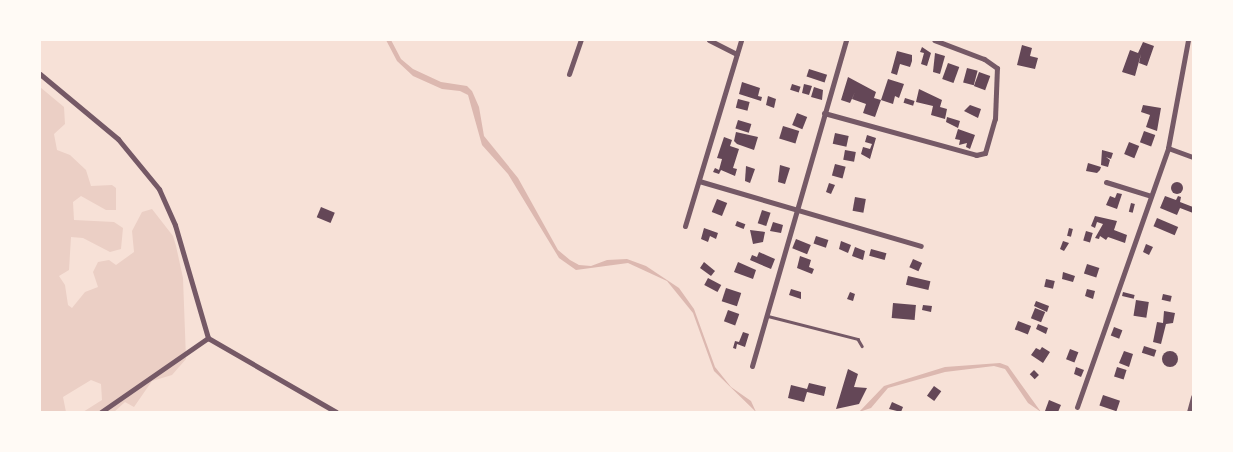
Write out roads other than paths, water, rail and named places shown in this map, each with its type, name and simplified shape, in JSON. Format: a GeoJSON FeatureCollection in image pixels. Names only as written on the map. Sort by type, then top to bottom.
{"type":"FeatureCollection","features":[{"type":"Feature","properties":{"kind":"street"},"geometry":{"type":"LineString","coordinates":[[569,74],[581,40]]}},
{"type":"Feature","properties":{"kind":"street"},"geometry":{"type":"LineString","coordinates":[[709,40],[737,54]]}},
{"type":"Feature","properties":{"kind":"street"},"geometry":{"type":"LineString","coordinates":[[685,226],[741,40]]}},
{"type":"Feature","properties":{"kind":"street"},"geometry":{"type":"LineString","coordinates":[[752,366],[846,40]]}},
{"type":"Feature","properties":{"kind":"street"},"geometry":{"type":"LineString","coordinates":[[824,113],[976,155],[985,153],[995,119],[996,68],[984,59],[934,40]]}},
{"type":"Feature","properties":{"kind":"street"},"geometry":{"type":"LineString","coordinates":[[1077,407],[1168,148],[1188,40]]}},
{"type":"Feature","properties":{"kind":"street"},"geometry":{"type":"LineString","coordinates":[[40,74],[118,139],[158,189],[175,225],[208,338],[336,412]]}},
{"type":"Feature","properties":{"kind":"street"},"geometry":{"type":"LineString","coordinates":[[1168,148],[1193,157]]}},
{"type":"Feature","properties":{"kind":"street"},"geometry":{"type":"LineString","coordinates":[[699,181],[921,246]]}},
{"type":"Feature","properties":{"kind":"street"},"geometry":{"type":"LineString","coordinates":[[1106,182],[1151,196]]}},
{"type":"Feature","properties":{"kind":"street"},"geometry":{"type":"LineString","coordinates":[[101,412],[208,338]]}},
{"type":"Feature","properties":{"kind":"street"},"geometry":{"type":"LineString","coordinates":[[1189,412],[1193,397]]}},
{"type":"Feature","properties":{"kind":"lane"},"geometry":{"type":"LineString","coordinates":[[766,316],[858,339],[862,346]]}}]}
